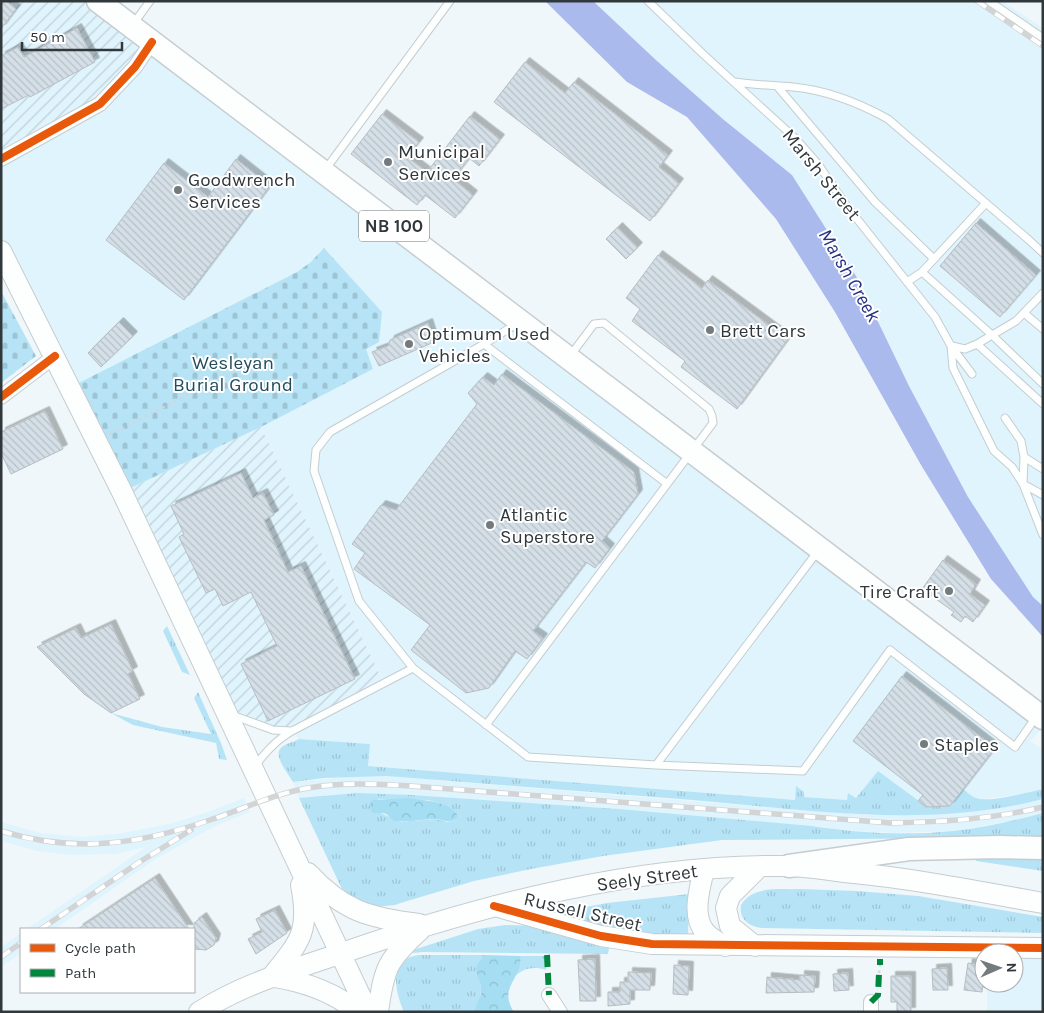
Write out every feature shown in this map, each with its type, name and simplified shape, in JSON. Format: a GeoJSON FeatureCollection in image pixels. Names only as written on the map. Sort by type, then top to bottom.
{"type":"FeatureCollection","features":[{"type":"Feature","properties":{"kind":"main road","name":"NB 100"},"geometry":{"type":"LineString","coordinates":[[98,1],[1040,716]]}},
{"type":"Feature","properties":{"kind":"main road"},"geometry":{"type":"LineString","coordinates":[[1,251],[97,440],[368,1012]]}},
{"type":"Feature","properties":{"kind":"main road"},"geometry":{"type":"LineString","coordinates":[[789,866],[910,849],[1043,848]]}},
{"type":"Feature","properties":{"kind":"main road"},"geometry":{"type":"LineString","coordinates":[[297,861],[333,897],[346,906],[387,920],[425,925]]}},
{"type":"Feature","properties":{"kind":"main road"},"geometry":{"type":"LineString","coordinates":[[297,861],[305,903],[305,922],[295,949],[272,976],[296,981],[338,997],[358,1012]]}},
{"type":"Feature","properties":{"kind":"main road","name":"Seely Street"},"geometry":{"type":"LineString","coordinates":[[199,1012],[222,997],[272,976],[425,925],[494,906],[617,880],[704,869],[789,866],[932,882],[1043,891]]}},
{"type":"Feature","properties":{"kind":"main road"},"geometry":{"type":"LineString","coordinates":[[755,946],[730,926],[726,908],[730,896],[759,867]]}},
{"type":"Feature","properties":{"kind":"main road"},"geometry":{"type":"LineString","coordinates":[[704,869],[698,899],[700,921],[702,927],[710,936],[725,946]]}},
{"type":"Feature","properties":{"kind":"main road","name":"Seely Street"},"geometry":{"type":"LineString","coordinates":[[932,882],[1043,903]]}},
{"type":"Feature","properties":{"kind":"main road","name":"Russell Street"},"geometry":{"type":"LineString","coordinates":[[494,906],[601,936],[652,944],[1043,948]]}},
{"type":"Feature","properties":{"kind":"main road"},"geometry":{"type":"LineString","coordinates":[[378,1012],[382,982],[386,969],[395,954],[425,925]]}},
{"type":"Feature","properties":{"kind":"street"},"geometry":{"type":"LineString","coordinates":[[1,159],[100,104],[135,67],[152,42]]}},
{"type":"Feature","properties":{"kind":"street"},"geometry":{"type":"LineString","coordinates":[[1,397],[55,356]]}},
{"type":"Feature","properties":{"kind":"street"},"geometry":{"type":"LineString","coordinates":[[549,995],[560,1012]]}},
{"type":"Feature","properties":{"kind":"lane"},"geometry":{"type":"LineString","coordinates":[[131,26],[150,1]]}},
{"type":"Feature","properties":{"kind":"lane"},"geometry":{"type":"LineString","coordinates":[[323,172],[450,1]]}},
{"type":"Feature","properties":{"kind":"lane","name":"Marsh Street"},"geometry":{"type":"LineString","coordinates":[[648,1],[796,139],[818,164],[846,204],[935,317],[951,346]]}},
{"type":"Feature","properties":{"kind":"lane"},"geometry":{"type":"LineString","coordinates":[[989,1],[1043,38]]}},
{"type":"Feature","properties":{"kind":"lane"},"geometry":{"type":"LineString","coordinates":[[734,82],[794,87],[826,94],[864,106],[888,119],[1043,253]]}},
{"type":"Feature","properties":{"kind":"lane"},"geometry":{"type":"LineString","coordinates":[[777,86],[875,202],[934,259]]}},
{"type":"Feature","properties":{"kind":"lane"},"geometry":{"type":"LineString","coordinates":[[907,282],[922,272],[986,203]]}},
{"type":"Feature","properties":{"kind":"lane"},"geometry":{"type":"LineString","coordinates":[[922,272],[1043,384]]}},
{"type":"Feature","properties":{"kind":"lane"},"geometry":{"type":"LineString","coordinates":[[951,346],[965,349],[992,336],[1016,321],[1043,293]]}},
{"type":"Feature","properties":{"kind":"lane"},"geometry":{"type":"LineString","coordinates":[[1024,314],[1043,329]]}},
{"type":"Feature","properties":{"kind":"lane"},"geometry":{"type":"LineString","coordinates":[[520,322],[330,432],[316,450],[314,471],[359,601],[413,668],[528,757],[803,771],[890,650],[1015,747],[1040,716]]}},
{"type":"Feature","properties":{"kind":"lane"},"geometry":{"type":"LineString","coordinates":[[486,725],[666,483],[713,423],[709,409],[604,323],[594,324],[568,358]]}},
{"type":"Feature","properties":{"kind":"lane"},"geometry":{"type":"LineString","coordinates":[[484,344],[666,483]]}},
{"type":"Feature","properties":{"kind":"lane"},"geometry":{"type":"LineString","coordinates":[[977,344],[1043,404]]}},
{"type":"Feature","properties":{"kind":"lane"},"geometry":{"type":"LineString","coordinates":[[951,346],[972,374]]}},
{"type":"Feature","properties":{"kind":"lane"},"geometry":{"type":"LineString","coordinates":[[951,346],[953,368],[994,450],[1012,467],[1023,484],[1043,535]]}},
{"type":"Feature","properties":{"kind":"lane"},"geometry":{"type":"LineString","coordinates":[[1005,418],[1021,441],[1024,457],[1023,484]]}},
{"type":"Feature","properties":{"kind":"lane"},"geometry":{"type":"LineString","coordinates":[[1024,457],[1043,469]]}},
{"type":"Feature","properties":{"kind":"lane"},"geometry":{"type":"LineString","coordinates":[[1023,484],[1043,495]]}},
{"type":"Feature","properties":{"kind":"lane"},"geometry":{"type":"LineString","coordinates":[[656,765],[820,549]]}},
{"type":"Feature","properties":{"kind":"lane"},"geometry":{"type":"LineString","coordinates":[[253,767],[268,750],[292,730],[413,668]]}},
{"type":"Feature","properties":{"kind":"lane"},"geometry":{"type":"LineString","coordinates":[[228,713],[273,730],[292,730]]}},
{"type":"Feature","properties":{"kind":"path"},"geometry":{"type":"LineString","coordinates":[[97,440],[276,351]]}},
{"type":"Feature","properties":{"kind":"path"},"geometry":{"type":"LineString","coordinates":[[879,973],[880,965]]}},
{"type":"Feature","properties":{"kind":"shaded area"},"geometry":{"type":"Polygon","coordinates":[[[1,1],[98,1],[152,42],[118,85],[1,159],[1,1]]]}},
{"type":"Feature","properties":{"kind":"shaded area"},"geometry":{"type":"Polygon","coordinates":[[[593,1],[1002,1],[1043,28],[1043,606],[1033,597],[968,497],[909,386],[856,276],[792,175],[724,120],[593,1]]]}},
{"type":"Feature","properties":{"kind":"shaded area"},"geometry":{"type":"Polygon","coordinates":[[[152,42],[1043,728],[1030,741],[1043,750],[1043,789],[1016,795],[983,799],[975,798],[950,806],[926,807],[856,799],[849,793],[848,800],[804,797],[795,800],[368,766],[369,744],[299,739],[292,731],[384,682],[261,427],[373,369],[324,248],[311,262],[297,272],[71,387],[1,251],[1,159],[152,42]]]}},
{"type":"Feature","properties":{"kind":"shaded area"},"geometry":{"type":"Polygon","coordinates":[[[261,427],[384,683],[292,731],[280,731],[228,713],[122,492],[261,427]]]}},
{"type":"Feature","properties":{"kind":"shaded area"},"geometry":{"type":"Polygon","coordinates":[[[357,776],[386,776],[812,811],[969,812],[1043,799],[1043,813],[1017,820],[955,831],[893,833],[619,809],[412,795],[299,798],[293,782],[357,776]]]}},
{"type":"Feature","properties":{"kind":"shaded area"},"geometry":{"type":"Polygon","coordinates":[[[244,798],[250,812],[215,826],[154,860],[56,928],[28,928],[146,847],[115,854],[70,855],[37,851],[1,841],[1,822],[41,833],[82,837],[123,833],[169,824],[244,798]]]}},
{"type":"Feature","properties":{"kind":"shaded area"},"geometry":{"type":"Polygon","coordinates":[[[20,934],[20,954],[1,967],[1,947],[20,934]]]}},
{"type":"Feature","properties":{"kind":"shaded area"},"geometry":{"type":"Polygon","coordinates":[[[1043,948],[1043,1012],[987,1012],[987,993],[1024,993],[1024,951],[1043,948]]]}},
{"type":"Feature","properties":{"kind":"green space","name":"Wesleyan Burial Ground"},"geometry":{"type":"Polygon","coordinates":[[[324,248],[382,312],[379,342],[366,349],[373,369],[261,427],[122,492],[71,387],[297,272],[311,262],[324,248]]]}},
{"type":"Feature","properties":{"kind":"green space"},"geometry":{"type":"Polygon","coordinates":[[[1,291],[36,356],[1,383],[1,291]]]}},
{"type":"Feature","properties":{"kind":"green space"},"geometry":{"type":"Polygon","coordinates":[[[167,626],[190,675],[182,672],[163,631],[167,626]]]}},
{"type":"Feature","properties":{"kind":"green space"},"geometry":{"type":"Polygon","coordinates":[[[198,692],[227,760],[219,759],[216,743],[133,725],[111,713],[162,727],[211,734],[194,698],[198,692]]]}},
{"type":"Feature","properties":{"kind":"green space"},"geometry":{"type":"Polygon","coordinates":[[[299,739],[370,744],[368,766],[795,800],[796,786],[804,792],[804,797],[847,800],[848,793],[856,798],[878,771],[927,807],[950,806],[963,789],[971,796],[990,799],[1043,789],[1043,799],[1000,808],[912,815],[824,812],[386,776],[324,778],[293,782],[280,761],[279,752],[284,746],[299,739]]]}},
{"type":"Feature","properties":{"kind":"green space"},"geometry":{"type":"Polygon","coordinates":[[[358,793],[412,795],[619,809],[864,832],[900,833],[935,833],[964,830],[1043,813],[1043,839],[722,840],[603,856],[531,869],[474,881],[394,905],[376,907],[347,894],[341,887],[299,798],[358,793]],[[378,799],[381,813],[400,822],[436,819],[448,822],[457,818],[457,814],[442,804],[428,800],[378,799]]]}},
{"type":"Feature","properties":{"kind":"green space"},"geometry":{"type":"Polygon","coordinates":[[[409,798],[447,806],[457,814],[457,818],[449,821],[435,819],[395,821],[386,814],[371,811],[370,804],[372,800],[409,798]]]}},
{"type":"Feature","properties":{"kind":"green space"},"geometry":{"type":"Polygon","coordinates":[[[977,854],[1043,854],[1043,871],[976,861],[977,854]]]}},
{"type":"Feature","properties":{"kind":"green space"},"geometry":{"type":"Polygon","coordinates":[[[776,889],[918,896],[1043,917],[1043,933],[762,928],[749,924],[743,918],[741,905],[752,894],[776,889]]]}},
{"type":"Feature","properties":{"kind":"green space"},"geometry":{"type":"Polygon","coordinates":[[[689,894],[688,939],[617,933],[554,913],[607,903],[689,894]]]}},
{"type":"Feature","properties":{"kind":"green space"},"geometry":{"type":"Polygon","coordinates":[[[505,925],[538,926],[610,943],[608,954],[413,953],[410,951],[478,929],[505,925]]]}},
{"type":"Feature","properties":{"kind":"green space"},"geometry":{"type":"Polygon","coordinates":[[[419,955],[484,955],[477,969],[481,992],[474,1012],[404,1012],[396,986],[398,969],[409,958],[419,955]]]}},
{"type":"Feature","properties":{"kind":"green space"},"geometry":{"type":"Polygon","coordinates":[[[484,955],[520,956],[520,964],[508,995],[514,1012],[474,1012],[481,994],[476,970],[484,955]]]}},
{"type":"Feature","properties":{"kind":"green space"},"geometry":{"type":"Polygon","coordinates":[[[520,956],[546,956],[546,970],[529,969],[514,977],[519,967],[520,956]]]}},
{"type":"Feature","properties":{"kind":"water","name":"Marsh Creek"},"geometry":{"type":"Polygon","coordinates":[[[545,1],[593,1],[724,120],[792,175],[856,276],[909,386],[968,497],[1033,597],[1043,606],[1043,637],[991,579],[921,465],[835,312],[776,219],[687,117],[627,82],[545,1]]]}},
{"type":"Feature","properties":{"kind":"building"},"geometry":{"type":"Polygon","coordinates":[[[1,1],[6,1],[16,9],[1,29],[1,1]]]}},
{"type":"Feature","properties":{"kind":"building"},"geometry":{"type":"Polygon","coordinates":[[[77,28],[95,62],[30,97],[29,95],[1,109],[1,56],[18,47],[24,57],[77,28]]]}},
{"type":"Feature","properties":{"kind":"building"},"geometry":{"type":"Polygon","coordinates":[[[525,62],[565,93],[574,82],[668,155],[659,167],[679,183],[650,221],[494,102],[525,62]]]}},
{"type":"Feature","properties":{"kind":"building","name":"Municipal Services"},"geometry":{"type":"Polygon","coordinates":[[[382,114],[419,142],[407,157],[427,172],[470,116],[500,139],[479,166],[469,158],[453,179],[473,195],[455,218],[425,195],[417,205],[351,154],[382,114]]]}},
{"type":"Feature","properties":{"kind":"building"},"geometry":{"type":"Polygon","coordinates":[[[236,159],[270,186],[184,300],[106,240],[164,163],[208,197],[236,159]]]}},
{"type":"Feature","properties":{"kind":"building"},"geometry":{"type":"Polygon","coordinates":[[[976,223],[1036,275],[1000,317],[940,266],[976,223]]]}},
{"type":"Feature","properties":{"kind":"building"},"geometry":{"type":"Polygon","coordinates":[[[618,227],[638,247],[626,259],[606,239],[618,227]]]}},
{"type":"Feature","properties":{"kind":"building","name":"Brett Cars"},"geometry":{"type":"Polygon","coordinates":[[[658,255],[702,288],[708,280],[788,339],[737,409],[681,367],[685,361],[632,321],[640,309],[626,298],[658,255]]]}},
{"type":"Feature","properties":{"kind":"building"},"geometry":{"type":"Polygon","coordinates":[[[119,322],[133,336],[101,367],[88,353],[119,322]]]}},
{"type":"Feature","properties":{"kind":"building","name":"Optimum Used Vehicles"},"geometry":{"type":"Polygon","coordinates":[[[428,323],[434,342],[379,366],[372,352],[388,346],[390,340],[428,323]]]}},
{"type":"Feature","properties":{"kind":"building","name":"Atlantic Superstore"},"geometry":{"type":"Polygon","coordinates":[[[502,374],[634,472],[638,494],[602,541],[610,548],[595,568],[586,562],[533,631],[543,638],[527,659],[515,651],[489,688],[466,693],[411,650],[430,625],[354,569],[365,553],[352,544],[381,505],[396,510],[477,404],[468,393],[483,377],[494,385],[502,374]]]}},
{"type":"Feature","properties":{"kind":"building"},"geometry":{"type":"Polygon","coordinates":[[[45,411],[63,449],[11,474],[1,453],[1,432],[45,411]]]}},
{"type":"Feature","properties":{"kind":"building"},"geometry":{"type":"Polygon","coordinates":[[[241,473],[253,498],[263,493],[274,515],[264,520],[288,572],[301,566],[355,679],[268,721],[241,664],[277,646],[251,592],[223,606],[215,589],[206,593],[179,537],[184,534],[171,506],[241,473]]]}},
{"type":"Feature","properties":{"kind":"building","name":"Tire Craft"},"geometry":{"type":"Polygon","coordinates":[[[943,560],[976,584],[970,594],[985,605],[973,622],[965,616],[961,622],[951,615],[954,612],[922,589],[943,560]]]}},
{"type":"Feature","properties":{"kind":"building"},"geometry":{"type":"Polygon","coordinates":[[[111,624],[133,671],[128,674],[140,699],[111,713],[84,694],[37,647],[76,628],[81,638],[111,624]]]}},
{"type":"Feature","properties":{"kind":"building","name":"Staples"},"geometry":{"type":"Polygon","coordinates":[[[902,676],[995,748],[950,806],[926,807],[918,801],[923,795],[853,741],[902,676]]]}},
{"type":"Feature","properties":{"kind":"building"},"geometry":{"type":"Polygon","coordinates":[[[155,878],[188,928],[80,928],[155,878]]]}},
{"type":"Feature","properties":{"kind":"building"},"geometry":{"type":"Polygon","coordinates":[[[275,910],[287,933],[256,954],[248,939],[262,932],[256,919],[275,910]]]}},
{"type":"Feature","properties":{"kind":"building"},"geometry":{"type":"Polygon","coordinates":[[[202,917],[216,938],[214,945],[206,950],[195,949],[194,923],[202,917]]]}},
{"type":"Feature","properties":{"kind":"building"},"geometry":{"type":"Polygon","coordinates":[[[595,959],[596,1001],[580,1001],[578,960],[595,959]]]}},
{"type":"Feature","properties":{"kind":"building"},"geometry":{"type":"Polygon","coordinates":[[[968,963],[974,964],[974,991],[964,990],[968,963]]]}},
{"type":"Feature","properties":{"kind":"building"},"geometry":{"type":"Polygon","coordinates":[[[674,965],[689,966],[688,995],[673,994],[674,965]]]}},
{"type":"Feature","properties":{"kind":"building"},"geometry":{"type":"Polygon","coordinates":[[[947,968],[948,990],[933,990],[932,969],[947,968]]]}},
{"type":"Feature","properties":{"kind":"building"},"geometry":{"type":"Polygon","coordinates":[[[628,972],[651,973],[650,990],[630,990],[630,1004],[608,1006],[608,992],[620,992],[620,982],[628,982],[628,972]]]}},
{"type":"Feature","properties":{"kind":"building"},"geometry":{"type":"Polygon","coordinates":[[[848,973],[849,990],[834,991],[833,974],[848,973]]]}},
{"type":"Feature","properties":{"kind":"building"},"geometry":{"type":"Polygon","coordinates":[[[800,975],[815,976],[814,992],[766,993],[767,977],[800,980],[800,975]]]}},
{"type":"Feature","properties":{"kind":"building"},"geometry":{"type":"Polygon","coordinates":[[[891,976],[911,976],[911,1012],[897,1012],[897,1002],[891,1002],[891,976]]]}},
{"type":"Feature","properties":{"kind":"railway"},"geometry":{"type":"LineString","coordinates":[[977,1],[1043,46]]}},
{"type":"Feature","properties":{"kind":"railway"},"geometry":{"type":"LineString","coordinates":[[1,831],[28,838],[79,844],[130,841],[181,829],[295,791],[347,784],[411,786],[891,823],[967,819],[1043,807]]}},
{"type":"Feature","properties":{"kind":"railway"},"geometry":{"type":"LineString","coordinates":[[42,928],[138,863],[191,830]]}},
{"type":"Feature","properties":{"kind":"railway"},"geometry":{"type":"LineString","coordinates":[[1,957],[20,944]]}},
{"type":"Feature","properties":{"kind":"marked path"},"geometry":{"type":"LineString","coordinates":[[547,955],[549,995]]}},
{"type":"Feature","properties":{"kind":"marked path"},"geometry":{"type":"LineString","coordinates":[[880,959],[880,965]]}},
{"type":"Feature","properties":{"kind":"marked path"},"geometry":{"type":"LineString","coordinates":[[871,1002],[878,995],[879,973]]}},
{"type":"Feature","properties":{"kind":"cycle path"},"geometry":{"type":"LineString","coordinates":[[1,159],[100,104],[135,67],[152,42]]}},
{"type":"Feature","properties":{"kind":"cycle path"},"geometry":{"type":"LineString","coordinates":[[1,397],[55,356]]}},
{"type":"Feature","properties":{"kind":"cycle path"},"geometry":{"type":"LineString","coordinates":[[494,906],[601,936],[652,944],[1043,948]]}},
{"type":"Feature","properties":{"kind":"place","name":"Municipal Services"},"geometry":{"type":"Point","coordinates":[388,162]}},
{"type":"Feature","properties":{"kind":"place","name":"Goodwrench Services"},"geometry":{"type":"Point","coordinates":[178,190]}},
{"type":"Feature","properties":{"kind":"place","name":"Brett Cars"},"geometry":{"type":"Point","coordinates":[710,330]}},
{"type":"Feature","properties":{"kind":"place","name":"Optimum Used Vehicles"},"geometry":{"type":"Point","coordinates":[409,344]}},
{"type":"Feature","properties":{"kind":"place","name":"Atlantic Superstore"},"geometry":{"type":"Point","coordinates":[490,525]}},
{"type":"Feature","properties":{"kind":"place","name":"Tire Craft"},"geometry":{"type":"Point","coordinates":[949,591]}},
{"type":"Feature","properties":{"kind":"place","name":"Staples"},"geometry":{"type":"Point","coordinates":[924,744]}}]}
